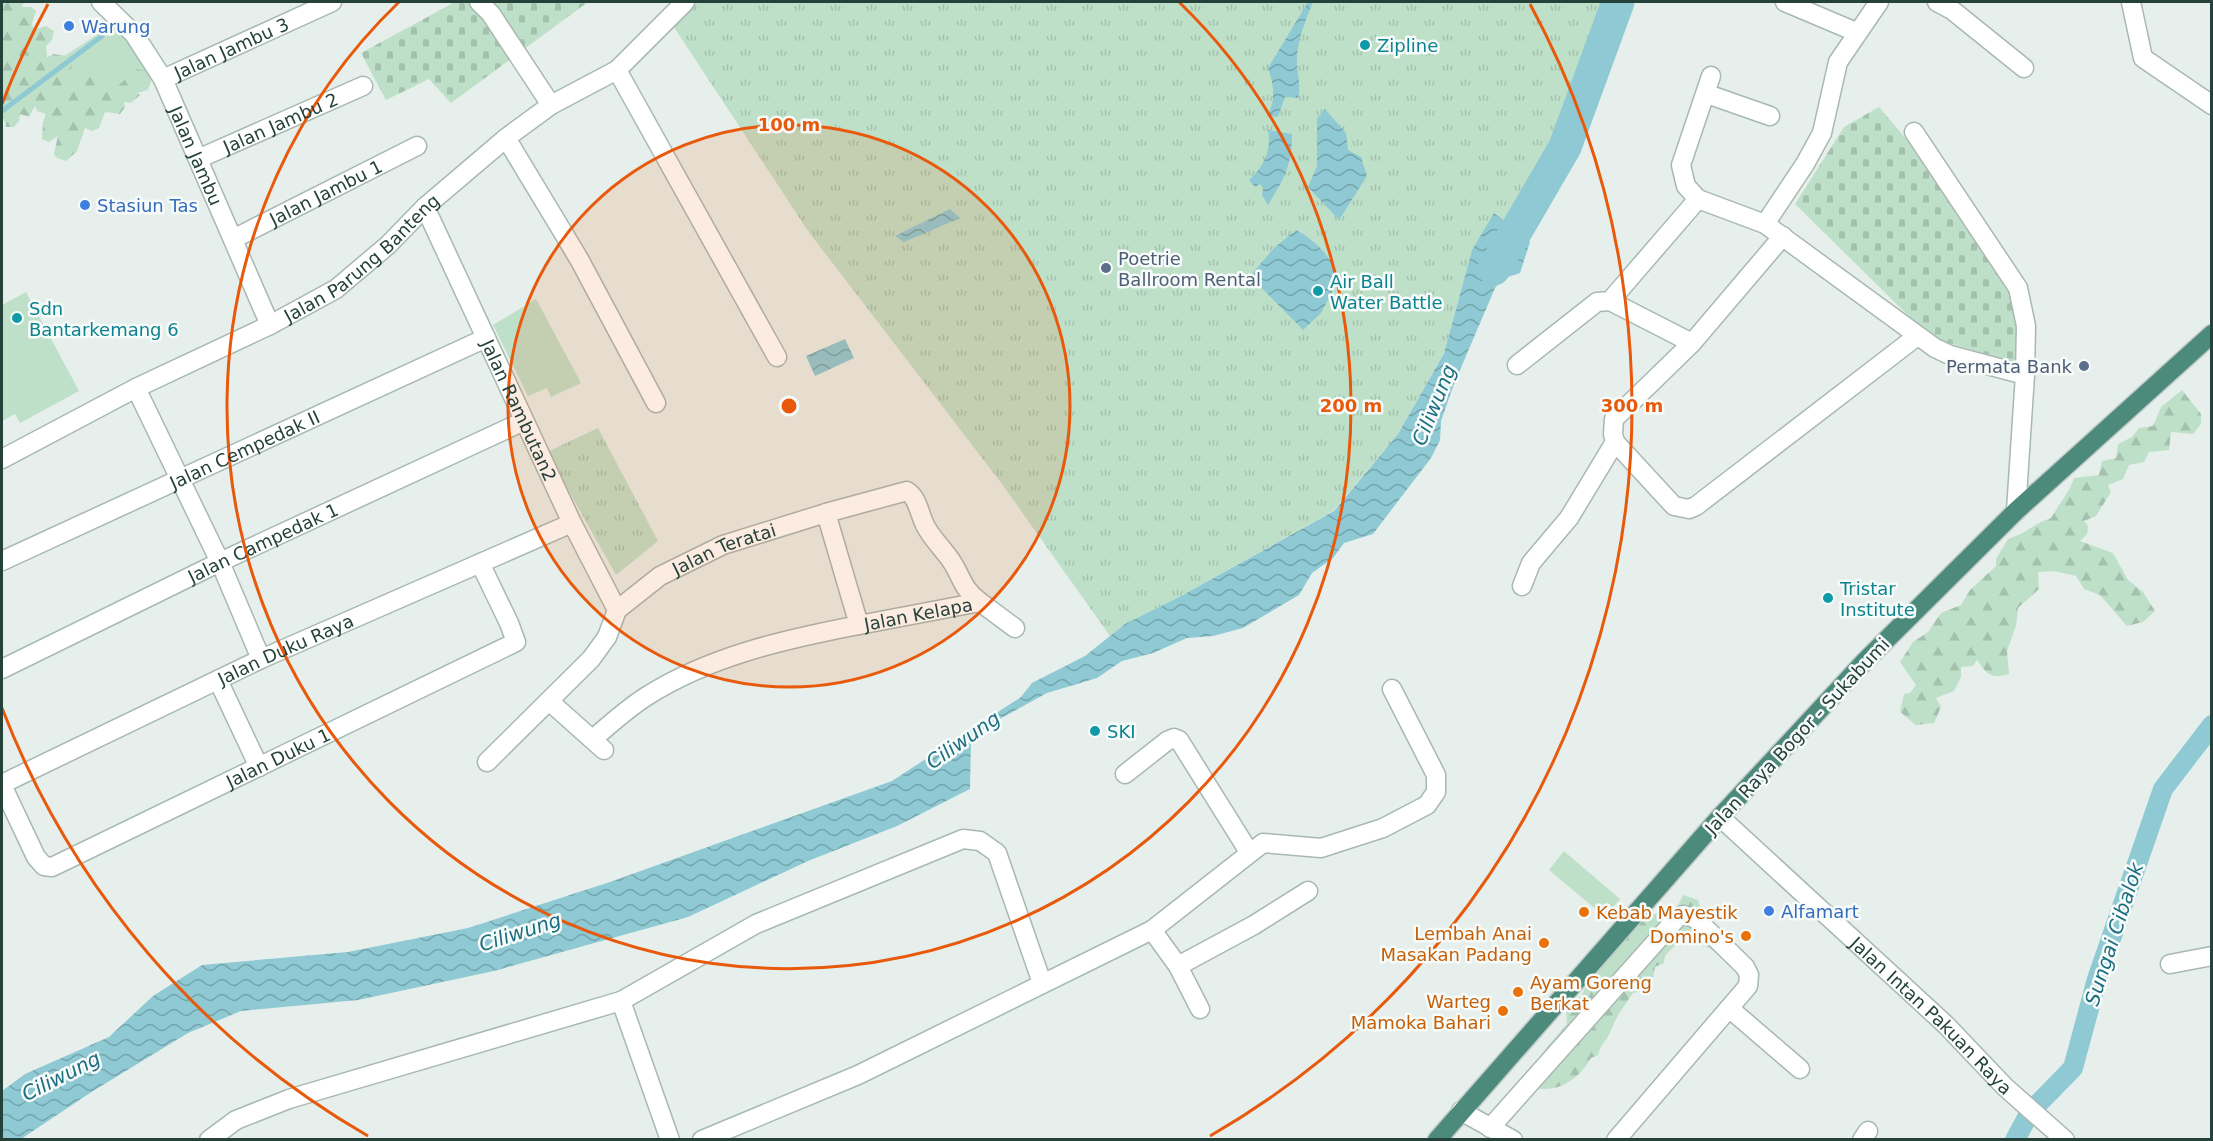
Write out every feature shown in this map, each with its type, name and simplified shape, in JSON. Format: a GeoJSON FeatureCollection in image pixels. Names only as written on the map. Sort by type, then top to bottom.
{"type":"FeatureCollection","features":[{"type":"Feature","properties":{"kind":"highway","name":"Jalan Raya Bogor - Sukabumi"},"geometry":{"type":"LineString","coordinates":[[1437,1140],[1720,817],[1865,661],[2016,511],[2211,334]]}},
{"type":"Feature","properties":{"kind":"street","name":"Jalan Jambu"},"geometry":{"type":"LineString","coordinates":[[100,2],[116,14],[134,34],[163,79],[200,159],[270,324]]}},
{"type":"Feature","properties":{"kind":"street","name":"Jalan Jambu 3"},"geometry":{"type":"LineString","coordinates":[[163,79],[332,2]]}},
{"type":"Feature","properties":{"kind":"street"},"geometry":{"type":"LineString","coordinates":[[479,2],[491,14],[551,105]]}},
{"type":"Feature","properties":{"kind":"street","name":"Jalan Parung Banteng"},"geometry":{"type":"LineString","coordinates":[[2,459],[136,388],[270,324],[336,289],[387,245],[425,207],[506,138],[551,105],[617,70],[685,2]]}},
{"type":"Feature","properties":{"kind":"street"},"geometry":{"type":"LineString","coordinates":[[1785,2],[1856,32]]}},
{"type":"Feature","properties":{"kind":"street"},"geometry":{"type":"LineString","coordinates":[[1766,224],[1822,133],[1838,62],[1856,32],[1879,2]]}},
{"type":"Feature","properties":{"kind":"street"},"geometry":{"type":"LineString","coordinates":[[1938,2],[1952,10],[2024,68]]}},
{"type":"Feature","properties":{"kind":"street"},"geometry":{"type":"LineString","coordinates":[[2131,2],[2143,58],[2211,105]]}},
{"type":"Feature","properties":{"kind":"street"},"geometry":{"type":"LineString","coordinates":[[617,70],[777,357]]}},
{"type":"Feature","properties":{"kind":"street"},"geometry":{"type":"LineString","coordinates":[[1712,76],[1681,165],[1686,186],[1698,199],[1766,224],[1916,337],[1950,355],[2025,375]]}},
{"type":"Feature","properties":{"kind":"street","name":"Jalan Jambu 2"},"geometry":{"type":"LineString","coordinates":[[200,159],[363,86]]}},
{"type":"Feature","properties":{"kind":"street"},"geometry":{"type":"LineString","coordinates":[[1707,94],[1770,116]]}},
{"type":"Feature","properties":{"kind":"street"},"geometry":{"type":"LineString","coordinates":[[1914,132],[2018,288],[2026,326],[2016,511]]}},
{"type":"Feature","properties":{"kind":"street"},"geometry":{"type":"LineString","coordinates":[[506,138],[579,259],[656,403]]}},
{"type":"Feature","properties":{"kind":"street","name":"Jalan Jambu 1"},"geometry":{"type":"LineString","coordinates":[[233,239],[417,146]]}},
{"type":"Feature","properties":{"kind":"street"},"geometry":{"type":"LineString","coordinates":[[1610,301],[1698,199]]}},
{"type":"Feature","properties":{"kind":"street","name":"Jalan Rambutan2"},"geometry":{"type":"LineString","coordinates":[[425,207],[572,524],[617,610]]}},
{"type":"Feature","properties":{"kind":"street"},"geometry":{"type":"LineString","coordinates":[[1783,236],[1692,343],[1614,420],[1612,434],[1616,442],[1674,506],[1689,509],[1916,337]]}},
{"type":"Feature","properties":{"kind":"street"},"geometry":{"type":"LineString","coordinates":[[1517,365],[1597,302],[1610,301],[1692,343]]}},
{"type":"Feature","properties":{"kind":"street","name":"Jalan Cempedak II"},"geometry":{"type":"LineString","coordinates":[[2,561],[180,477],[486,338]]}},
{"type":"Feature","properties":{"kind":"street"},"geometry":{"type":"LineString","coordinates":[[136,388],[220,562],[261,659]]}},
{"type":"Feature","properties":{"kind":"street","name":"Jalan Campedak 1"},"geometry":{"type":"LineString","coordinates":[[2,669],[220,562],[524,421]]}},
{"type":"Feature","properties":{"kind":"street"},"geometry":{"type":"LineString","coordinates":[[1522,586],[1531,563],[1569,518],[1616,442]]}},
{"type":"Feature","properties":{"kind":"street","name":"Jalan Teratai"},"geometry":{"type":"LineString","coordinates":[[617,610],[660,576],[723,545],[826,513],[908,491],[914,496],[926,528],[952,562],[962,584],[968,593],[980,602]]}},
{"type":"Feature","properties":{"kind":"street","name":"Jalan Kelapa"},"geometry":{"type":"LineString","coordinates":[[826,513],[859,625],[980,602],[1015,628]]}},
{"type":"Feature","properties":{"kind":"street","name":"Jalan Duku Raya"},"geometry":{"type":"LineString","coordinates":[[2,784],[261,659],[572,524]]}},
{"type":"Feature","properties":{"kind":"street","name":"Jalan Duku 1"},"geometry":{"type":"LineString","coordinates":[[2,784],[36,857],[44,866],[52,867],[516,642],[480,563]]}},
{"type":"Feature","properties":{"kind":"street"},"geometry":{"type":"LineString","coordinates":[[487,762],[591,659],[607,637],[617,610]]}},
{"type":"Feature","properties":{"kind":"street"},"geometry":{"type":"LineString","coordinates":[[549,701],[598,745],[647,696],[690,675],[790,638],[859,625]]}},
{"type":"Feature","properties":{"kind":"street"},"geometry":{"type":"LineString","coordinates":[[218,680],[259,767]]}},
{"type":"Feature","properties":{"kind":"street"},"geometry":{"type":"LineString","coordinates":[[702,1140],[858,1076],[1152,930],[1263,843],[1321,848],[1383,828],[1427,805],[1437,792],[1436,775],[1392,689]]}},
{"type":"Feature","properties":{"kind":"street"},"geometry":{"type":"LineString","coordinates":[[1125,774],[1167,741],[1174,738],[1179,740],[1249,852]]}},
{"type":"Feature","properties":{"kind":"street","name":"Jalan Intan Pakuan Raya"},"geometry":{"type":"LineString","coordinates":[[1720,817],[1946,1025],[2005,1087],[2065,1140]]}},
{"type":"Feature","properties":{"kind":"street"},"geometry":{"type":"LineString","coordinates":[[217,1137],[236,1120],[289,1099],[621,1001],[756,924],[963,839],[974,838],[997,853],[1042,983]]}},
{"type":"Feature","properties":{"kind":"street"},"geometry":{"type":"LineString","coordinates":[[1178,966],[1254,925],[1308,891]]}},
{"type":"Feature","properties":{"kind":"street"},"geometry":{"type":"LineString","coordinates":[[1490,1128],[1677,918],[1683,915],[1695,918],[1748,971],[1748,986],[1616,1140]]}},
{"type":"Feature","properties":{"kind":"street"},"geometry":{"type":"LineString","coordinates":[[1152,930],[1178,966],[1200,1009]]}},
{"type":"Feature","properties":{"kind":"street"},"geometry":{"type":"LineString","coordinates":[[2170,964],[2211,956]]}},
{"type":"Feature","properties":{"kind":"street"},"geometry":{"type":"LineString","coordinates":[[621,1001],[670,1140]]}},
{"type":"Feature","properties":{"kind":"street"},"geometry":{"type":"LineString","coordinates":[[1729,1008],[1800,1069]]}},
{"type":"Feature","properties":{"kind":"street"},"geometry":{"type":"LineString","coordinates":[[1461,1111],[1513,1140]]}},
{"type":"Feature","properties":{"kind":"green space"},"geometry":{"type":"Polygon","coordinates":[[[2,2],[24,2],[22,7],[31,7],[36,11],[32,24],[34,30],[46,26],[54,31],[52,40],[46,46],[47,57],[54,54],[73,57],[71,69],[63,71],[67,80],[94,75],[95,95],[98,90],[119,85],[137,69],[147,71],[151,81],[148,90],[137,93],[140,95],[131,103],[124,102],[125,107],[120,114],[105,112],[99,128],[92,131],[85,128],[77,151],[66,161],[57,158],[54,154],[58,136],[49,142],[42,139],[46,114],[37,111],[35,106],[29,117],[20,114],[19,121],[14,127],[6,127],[4,117],[2,121],[2,2]]]}},
{"type":"Feature","properties":{"kind":"green space"},"geometry":{"type":"Polygon","coordinates":[[[455,2],[588,2],[451,103],[429,79],[386,100],[361,53],[455,2]]]}},
{"type":"Feature","properties":{"kind":"green space"},"geometry":{"type":"Polygon","coordinates":[[[687,2],[1618,2],[1563,151],[1516,232],[1472,250],[1444,352],[1398,434],[1333,511],[1181,596],[1125,624],[1110,636],[1002,484],[808,231],[668,18],[687,2]]]}},
{"type":"Feature","properties":{"kind":"green space"},"geometry":{"type":"Polygon","coordinates":[[[121,19],[157,75],[61,138],[37,101],[5,122],[2,116],[2,97],[121,19]]]}},
{"type":"Feature","properties":{"kind":"green space"},"geometry":{"type":"Polygon","coordinates":[[[1879,107],[1963,206],[2010,288],[2022,364],[1931,338],[1795,204],[1844,127],[1879,107]]]}},
{"type":"Feature","properties":{"kind":"green space"},"geometry":{"type":"Polygon","coordinates":[[[26,292],[79,391],[20,423],[15,414],[2,421],[2,305],[26,292]]]}},
{"type":"Feature","properties":{"kind":"green space"},"geometry":{"type":"Polygon","coordinates":[[[536,299],[581,383],[551,397],[547,388],[528,396],[493,325],[536,299]]]}},
{"type":"Feature","properties":{"kind":"green space"},"geometry":{"type":"Polygon","coordinates":[[[2182,390],[2201,414],[2201,424],[2193,434],[2171,432],[2169,450],[2149,452],[2144,462],[2129,465],[2123,479],[2108,485],[2111,492],[2096,516],[2084,521],[2088,526],[2087,534],[2080,541],[2113,553],[2128,580],[2143,592],[2155,611],[2143,622],[2127,626],[2100,595],[2084,589],[2076,576],[2053,571],[2038,572],[2039,589],[2018,608],[2016,626],[2007,651],[2009,674],[1993,676],[1977,660],[1973,666],[1961,667],[1961,677],[1954,691],[1936,698],[1941,707],[1934,723],[1916,725],[1900,712],[1904,694],[1910,693],[1916,685],[1900,662],[1913,642],[1928,632],[1941,613],[1961,605],[1970,590],[1996,566],[1996,559],[2008,539],[2051,518],[2067,494],[2074,478],[2099,475],[2102,461],[2116,458],[2118,444],[2132,437],[2139,428],[2153,426],[2161,407],[2182,390]]]}},
{"type":"Feature","properties":{"kind":"green space"},"geometry":{"type":"Polygon","coordinates":[[[598,428],[658,541],[616,575],[547,452],[598,428]]]}},
{"type":"Feature","properties":{"kind":"green space"},"geometry":{"type":"Polygon","coordinates":[[[1564,851],[1620,899],[1605,917],[1549,870],[1564,851]]]}},
{"type":"Feature","properties":{"kind":"green space"},"geometry":{"type":"Polygon","coordinates":[[[1683,895],[1698,900],[1702,913],[1711,918],[1712,925],[1737,956],[1727,963],[1716,952],[1690,937],[1686,943],[1677,943],[1665,956],[1664,963],[1655,967],[1652,983],[1647,990],[1633,993],[1598,1055],[1591,1058],[1581,1072],[1567,1083],[1552,1088],[1534,1088],[1546,1048],[1567,1024],[1566,1006],[1573,998],[1581,997],[1589,979],[1595,976],[1611,952],[1629,933],[1645,918],[1654,914],[1669,917],[1676,910],[1683,895]]]}},
{"type":"Feature","properties":{"kind":"water"},"geometry":{"type":"Polygon","coordinates":[[[1308,2],[1313,2],[1302,32],[1297,57],[1298,98],[1285,97],[1278,117],[1267,116],[1272,104],[1273,92],[1268,68],[1308,2]]]}},
{"type":"Feature","properties":{"kind":"water"},"geometry":{"type":"Polygon","coordinates":[[[1325,109],[1346,133],[1348,150],[1361,157],[1367,176],[1339,220],[1308,187],[1317,166],[1317,119],[1325,109]]]}},
{"type":"Feature","properties":{"kind":"water"},"geometry":{"type":"Polygon","coordinates":[[[1268,130],[1292,134],[1286,172],[1268,205],[1262,195],[1263,188],[1260,184],[1255,187],[1249,180],[1266,158],[1269,144],[1268,130]]]}},
{"type":"Feature","properties":{"kind":"water"},"geometry":{"type":"Polygon","coordinates":[[[950,209],[960,218],[904,242],[895,236],[950,209]]]}},
{"type":"Feature","properties":{"kind":"water"},"geometry":{"type":"Polygon","coordinates":[[[1494,213],[1530,242],[1520,273],[1502,279],[1495,288],[1454,384],[1441,421],[1440,440],[1431,458],[1373,534],[1344,543],[1333,558],[1312,573],[1299,595],[1243,628],[1213,636],[1187,638],[1153,653],[1122,661],[1097,678],[1047,693],[996,721],[971,739],[970,789],[897,826],[808,861],[688,917],[494,971],[358,1000],[241,1011],[188,1033],[93,1091],[21,1139],[2,1139],[2,1091],[25,1074],[109,1037],[153,996],[202,965],[348,952],[468,928],[610,882],[892,781],[1021,697],[1032,683],[1085,656],[1125,624],[1181,596],[1334,511],[1398,434],[1444,353],[1472,250],[1494,213]]]}},
{"type":"Feature","properties":{"kind":"water"},"geometry":{"type":"Polygon","coordinates":[[[1296,230],[1322,250],[1333,264],[1339,279],[1321,313],[1303,330],[1250,276],[1274,248],[1296,230]]]}},
{"type":"Feature","properties":{"kind":"water"},"geometry":{"type":"Polygon","coordinates":[[[845,339],[854,358],[815,376],[806,356],[845,339]]]}},
{"type":"Feature","properties":{"kind":"waterway"},"geometry":{"type":"LineString","coordinates":[[2,111],[102,36],[114,2]]}},
{"type":"Feature","properties":{"kind":"waterway","name":"Ciliwung"},"geometry":{"type":"LineString","coordinates":[[1494,269],[1565,147],[1618,2]]}},
{"type":"Feature","properties":{"kind":"waterway","name":"Sungai Cibalok"},"geometry":{"type":"LineString","coordinates":[[2015,1140],[2030,1112],[2073,1068],[2097,979],[2163,789],[2212,725]]}},
{"type":"Feature","properties":{"kind":"place","name":"Warung"},"geometry":{"type":"Point","coordinates":[69,26]}},
{"type":"Feature","properties":{"kind":"place","name":"Zipline"},"geometry":{"type":"Point","coordinates":[1365,45]}},
{"type":"Feature","properties":{"kind":"place","name":"Stasiun Tas"},"geometry":{"type":"Point","coordinates":[85,205]}},
{"type":"Feature","properties":{"kind":"place","name":"Poetrie Ballroom Rental"},"geometry":{"type":"Point","coordinates":[1106,268]}},
{"type":"Feature","properties":{"kind":"place","name":"Air Ball Water Battle"},"geometry":{"type":"Point","coordinates":[1318,291]}},
{"type":"Feature","properties":{"kind":"place","name":"Sdn Bantarkemang 6"},"geometry":{"type":"Point","coordinates":[17,318]}},
{"type":"Feature","properties":{"kind":"place","name":"Permata Bank"},"geometry":{"type":"Point","coordinates":[2084,366]}},
{"type":"Feature","properties":{"kind":"place","name":"Tristar Institute"},"geometry":{"type":"Point","coordinates":[1828,598]}},
{"type":"Feature","properties":{"kind":"place","name":"SKI"},"geometry":{"type":"Point","coordinates":[1095,731]}},
{"type":"Feature","properties":{"kind":"place","name":"Alfamart"},"geometry":{"type":"Point","coordinates":[1769,911]}},
{"type":"Feature","properties":{"kind":"place","name":"Kebab Mayestik"},"geometry":{"type":"Point","coordinates":[1584,912]}},
{"type":"Feature","properties":{"kind":"place","name":"Domino's"},"geometry":{"type":"Point","coordinates":[1746,936]}},
{"type":"Feature","properties":{"kind":"place","name":"Lembah Anai Masakan Padang"},"geometry":{"type":"Point","coordinates":[1544,943]}},
{"type":"Feature","properties":{"kind":"place","name":"Ayam Goreng Berkat"},"geometry":{"type":"Point","coordinates":[1518,992]}},
{"type":"Feature","properties":{"kind":"place","name":"Warteg Mamoka Bahari"},"geometry":{"type":"Point","coordinates":[1503,1011]}}]}
